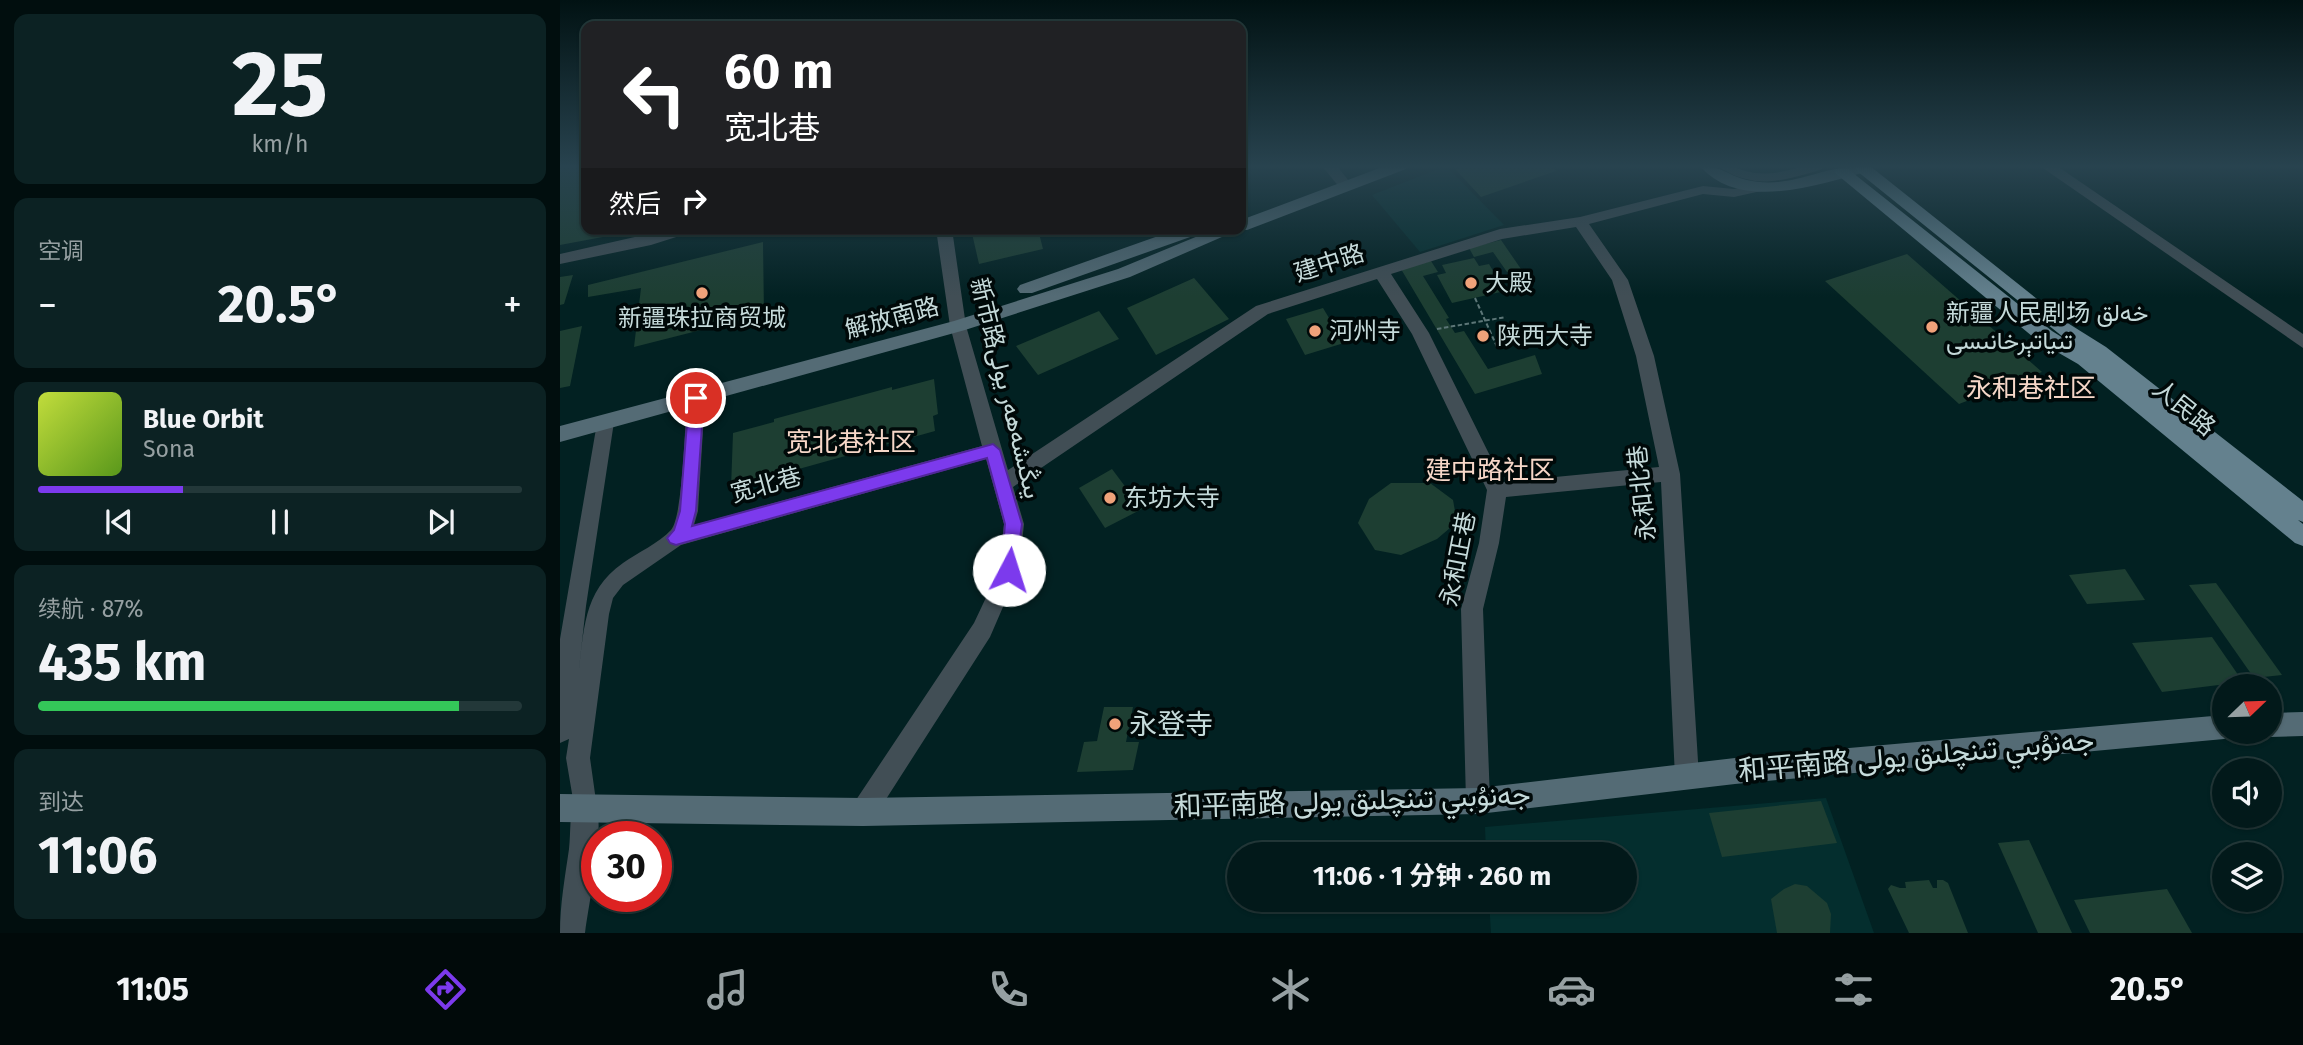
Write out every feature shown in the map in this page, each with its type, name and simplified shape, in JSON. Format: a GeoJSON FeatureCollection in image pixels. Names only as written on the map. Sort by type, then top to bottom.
{"type":"FeatureCollection","features":[{"type":"Feature","properties":{"kind":"main road"},"geometry":{"type":"LineString","coordinates":[[1246,223],[1272,210]]}},
{"type":"Feature","properties":{"kind":"main road","name":"人民路"},"geometry":{"type":"LineString","coordinates":[[1887,210],[2045,336],[2085,359],[2303,537]]}},
{"type":"Feature","properties":{"kind":"main road","name":"人民路"},"geometry":{"type":"LineString","coordinates":[[1916,210],[2059,326],[2099,352],[2303,513]]}},
{"type":"Feature","properties":{"kind":"main road","name":"解放南路"},"geometry":{"type":"LineString","coordinates":[[560,421],[957,320],[1179,235]]}},
{"type":"Feature","properties":{"kind":"main road","name":"解放南路"},"geometry":{"type":"LineString","coordinates":[[560,434],[696,398],[1124,273],[1216,235]]}},
{"type":"Feature","properties":{"kind":"main road"},"geometry":{"type":"LineString","coordinates":[[2282,725],[2303,724]]}},
{"type":"Feature","properties":{"kind":"main road","name":"和平南路 جەنۇبىي تىنچلىق يولى"},"geometry":{"type":"LineString","coordinates":[[573,808],[863,812],[1478,801],[1687,777],[2212,728]]}},
{"type":"Feature","properties":{"kind":"street","name":"建中路"},"geometry":{"type":"LineString","coordinates":[[1003,484],[1262,310],[1500,234],[1580,222],[1628,210]]}},
{"type":"Feature","properties":{"kind":"street"},"geometry":{"type":"LineString","coordinates":[[2111,210],[2303,342]]}},
{"type":"Feature","properties":{"kind":"street","name":"永和北巷"},"geometry":{"type":"LineString","coordinates":[[1580,222],[1620,279],[1645,356],[1670,474],[1687,777]]}},
{"type":"Feature","properties":{"kind":"street"},"geometry":{"type":"LineString","coordinates":[[560,259],[647,235]]}},
{"type":"Feature","properties":{"kind":"street","name":"新市路يىڭىشەھەر يولى"},"geometry":{"type":"LineString","coordinates":[[863,812],[982,630],[1009,570],[1014,524],[957,320],[945,235]]}},
{"type":"Feature","properties":{"kind":"street","name":"永和正巷"},"geometry":{"type":"LineString","coordinates":[[1381,272],[1420,333],[1497,490],[1489,543],[1472,609],[1478,801]]}},
{"type":"Feature","properties":{"kind":"street"},"geometry":{"type":"LineString","coordinates":[[676,538],[681,534],[688,511],[696,398]]}},
{"type":"Feature","properties":{"kind":"street"},"geometry":{"type":"LineString","coordinates":[[560,732],[575,606],[605,422]]}},
{"type":"Feature","properties":{"kind":"street","name":"宽北巷"},"geometry":{"type":"LineString","coordinates":[[573,808],[598,614],[604,594],[616,579],[676,538],[993,450]]}},
{"type":"Feature","properties":{"kind":"street"},"geometry":{"type":"LineString","coordinates":[[1497,490],[1670,474]]}},
{"type":"Feature","properties":{"kind":"street"},"geometry":{"type":"LineString","coordinates":[[570,933],[583,846],[573,808]]}},
{"type":"Feature","properties":{"kind":"path"},"geometry":{"type":"LineString","coordinates":[[1475,298],[1498,349]]}},
{"type":"Feature","properties":{"kind":"path"},"geometry":{"type":"LineString","coordinates":[[1437,329],[1506,317]]}},
{"type":"Feature","properties":{"kind":"shaded area"},"geometry":{"type":"Polygon","coordinates":[[[1384,210],[1489,210],[1504,225],[1420,252],[1384,210]]]}},
{"type":"Feature","properties":{"kind":"shaded area"},"geometry":{"type":"Polygon","coordinates":[[[1826,798],[1874,933],[1491,933],[1490,912],[1637,912],[1637,842],[1486,842],[1485,827],[1826,798]]]}},
{"type":"Feature","properties":{"kind":"building"},"geometry":{"type":"Polygon","coordinates":[[[560,210],[581,210],[581,235],[614,235],[560,245],[560,210]]]}},
{"type":"Feature","properties":{"kind":"building"},"geometry":{"type":"Polygon","coordinates":[[[972,235],[1040,235],[1043,249],[979,264],[972,235]]]}},
{"type":"Feature","properties":{"kind":"building"},"geometry":{"type":"Polygon","coordinates":[[[1501,240],[1521,269],[1507,272],[1493,252],[1474,257],[1469,248],[1501,240]]]}},
{"type":"Feature","properties":{"kind":"building","name":"新疆珠拉商贸城"},"geometry":{"type":"Polygon","coordinates":[[[763,242],[764,314],[634,347],[641,288],[588,297],[588,285],[763,242]]]}},
{"type":"Feature","properties":{"kind":"building","name":"新疆人民剧场 خەلق تىياتېرخانىسى"},"geometry":{"type":"Polygon","coordinates":[[[1907,254],[2042,372],[1959,404],[1825,281],[1907,254]]]}},
{"type":"Feature","properties":{"kind":"building","name":"大殿"},"geometry":{"type":"Polygon","coordinates":[[[1474,258],[1479,266],[1489,264],[1505,291],[1452,303],[1437,275],[1446,273],[1442,265],[1474,258]]]}},
{"type":"Feature","properties":{"kind":"building"},"geometry":{"type":"Polygon","coordinates":[[[1431,261],[1438,272],[1423,276],[1449,318],[1446,319],[1455,333],[1464,331],[1488,369],[1535,355],[1542,374],[1475,394],[1401,269],[1431,261]]]}},
{"type":"Feature","properties":{"kind":"building"},"geometry":{"type":"Polygon","coordinates":[[[573,275],[564,304],[560,305],[560,277],[573,275]]]}},
{"type":"Feature","properties":{"kind":"building"},"geometry":{"type":"Polygon","coordinates":[[[1194,278],[1229,319],[1156,355],[1127,308],[1194,278]]]}},
{"type":"Feature","properties":{"kind":"building","name":"河州寺"},"geometry":{"type":"Polygon","coordinates":[[[1323,308],[1344,343],[1305,355],[1286,319],[1323,308]]]}},
{"type":"Feature","properties":{"kind":"building"},"geometry":{"type":"Polygon","coordinates":[[[1099,311],[1119,339],[1038,375],[1016,346],[1099,311]]]}},
{"type":"Feature","properties":{"kind":"building"},"geometry":{"type":"Polygon","coordinates":[[[582,326],[570,386],[560,388],[560,331],[582,326]]]}},
{"type":"Feature","properties":{"kind":"building"},"geometry":{"type":"Polygon","coordinates":[[[934,379],[938,414],[933,416],[935,431],[731,488],[733,433],[892,387],[892,390],[934,379]]]}},
{"type":"Feature","properties":{"kind":"building","name":"东坊大寺"},"geometry":{"type":"Polygon","coordinates":[[[1112,469],[1142,509],[1105,528],[1079,488],[1112,469]]]}},
{"type":"Feature","properties":{"kind":"building"},"geometry":{"type":"Polygon","coordinates":[[[1391,483],[1430,483],[1453,500],[1457,522],[1437,539],[1401,555],[1375,550],[1358,523],[1369,499],[1391,483]]]}},
{"type":"Feature","properties":{"kind":"building"},"geometry":{"type":"Polygon","coordinates":[[[2125,569],[2145,600],[2087,604],[2069,575],[2125,569]]]}},
{"type":"Feature","properties":{"kind":"building"},"geometry":{"type":"Polygon","coordinates":[[[2216,583],[2281,674],[2251,674],[2189,585],[2216,583]]]}},
{"type":"Feature","properties":{"kind":"building"},"geometry":{"type":"Polygon","coordinates":[[[2212,637],[2237,674],[2212,674],[2212,686],[2162,692],[2132,643],[2212,637]]]}},
{"type":"Feature","properties":{"kind":"building","name":"永登寺"},"geometry":{"type":"Polygon","coordinates":[[[1104,707],[1133,707],[1126,742],[1139,742],[1133,770],[1077,772],[1084,742],[1097,741],[1104,707]]]}},
{"type":"Feature","properties":{"kind":"building"},"geometry":{"type":"Polygon","coordinates":[[[1821,801],[1837,843],[1722,857],[1709,813],[1821,801]]]}},
{"type":"Feature","properties":{"kind":"building"},"geometry":{"type":"Polygon","coordinates":[[[2029,840],[2072,933],[2038,933],[1998,843],[2029,840]]]}},
{"type":"Feature","properties":{"kind":"building"},"geometry":{"type":"Polygon","coordinates":[[[1929,880],[1933,888],[1937,888],[1937,880],[1948,883],[1968,933],[1909,933],[1888,889],[1891,885],[1906,888],[1905,882],[1929,880]]]}},
{"type":"Feature","properties":{"kind":"building"},"geometry":{"type":"Polygon","coordinates":[[[1795,884],[1807,886],[1827,903],[1831,914],[1830,933],[1777,933],[1771,899],[1795,884]]]}},
{"type":"Feature","properties":{"kind":"building"},"geometry":{"type":"Polygon","coordinates":[[[2167,889],[2192,933],[2090,933],[2074,900],[2167,889]]]}},
{"type":"Feature","properties":{"kind":"place","name":"大殿"},"geometry":{"type":"Point","coordinates":[1471,283]}},
{"type":"Feature","properties":{"kind":"place","name":"新疆珠拉商贸城"},"geometry":{"type":"Point","coordinates":[702,293]}},
{"type":"Feature","properties":{"kind":"place","name":"新疆人民剧场 خەلق تىياتېرخانىسى"},"geometry":{"type":"Point","coordinates":[1932,327]}},
{"type":"Feature","properties":{"kind":"place","name":"河州寺"},"geometry":{"type":"Point","coordinates":[1315,331]}},
{"type":"Feature","properties":{"kind":"place","name":"陕西大寺"},"geometry":{"type":"Point","coordinates":[1483,336]}},
{"type":"Feature","properties":{"kind":"place","name":"东坊大寺"},"geometry":{"type":"Point","coordinates":[1110,498]}},
{"type":"Feature","properties":{"kind":"place","name":"永登寺"},"geometry":{"type":"Point","coordinates":[1115,724]}},
{"type":"Feature","properties":{"kind":"district","name":"永和巷社区"},"geometry":{"type":"Point","coordinates":[2031,388]}},
{"type":"Feature","properties":{"kind":"district","name":"宽北巷社区"},"geometry":{"type":"Point","coordinates":[851,442]}},
{"type":"Feature","properties":{"kind":"district","name":"建中路社区"},"geometry":{"type":"Point","coordinates":[1490,470]}},
{"type":"Feature","properties":{"kind":"route"},"geometry":{"type":"LineString","coordinates":[[696,398],[688,511],[681,534],[676,538],[993,450],[1014,524],[1009,570]]}}]}
